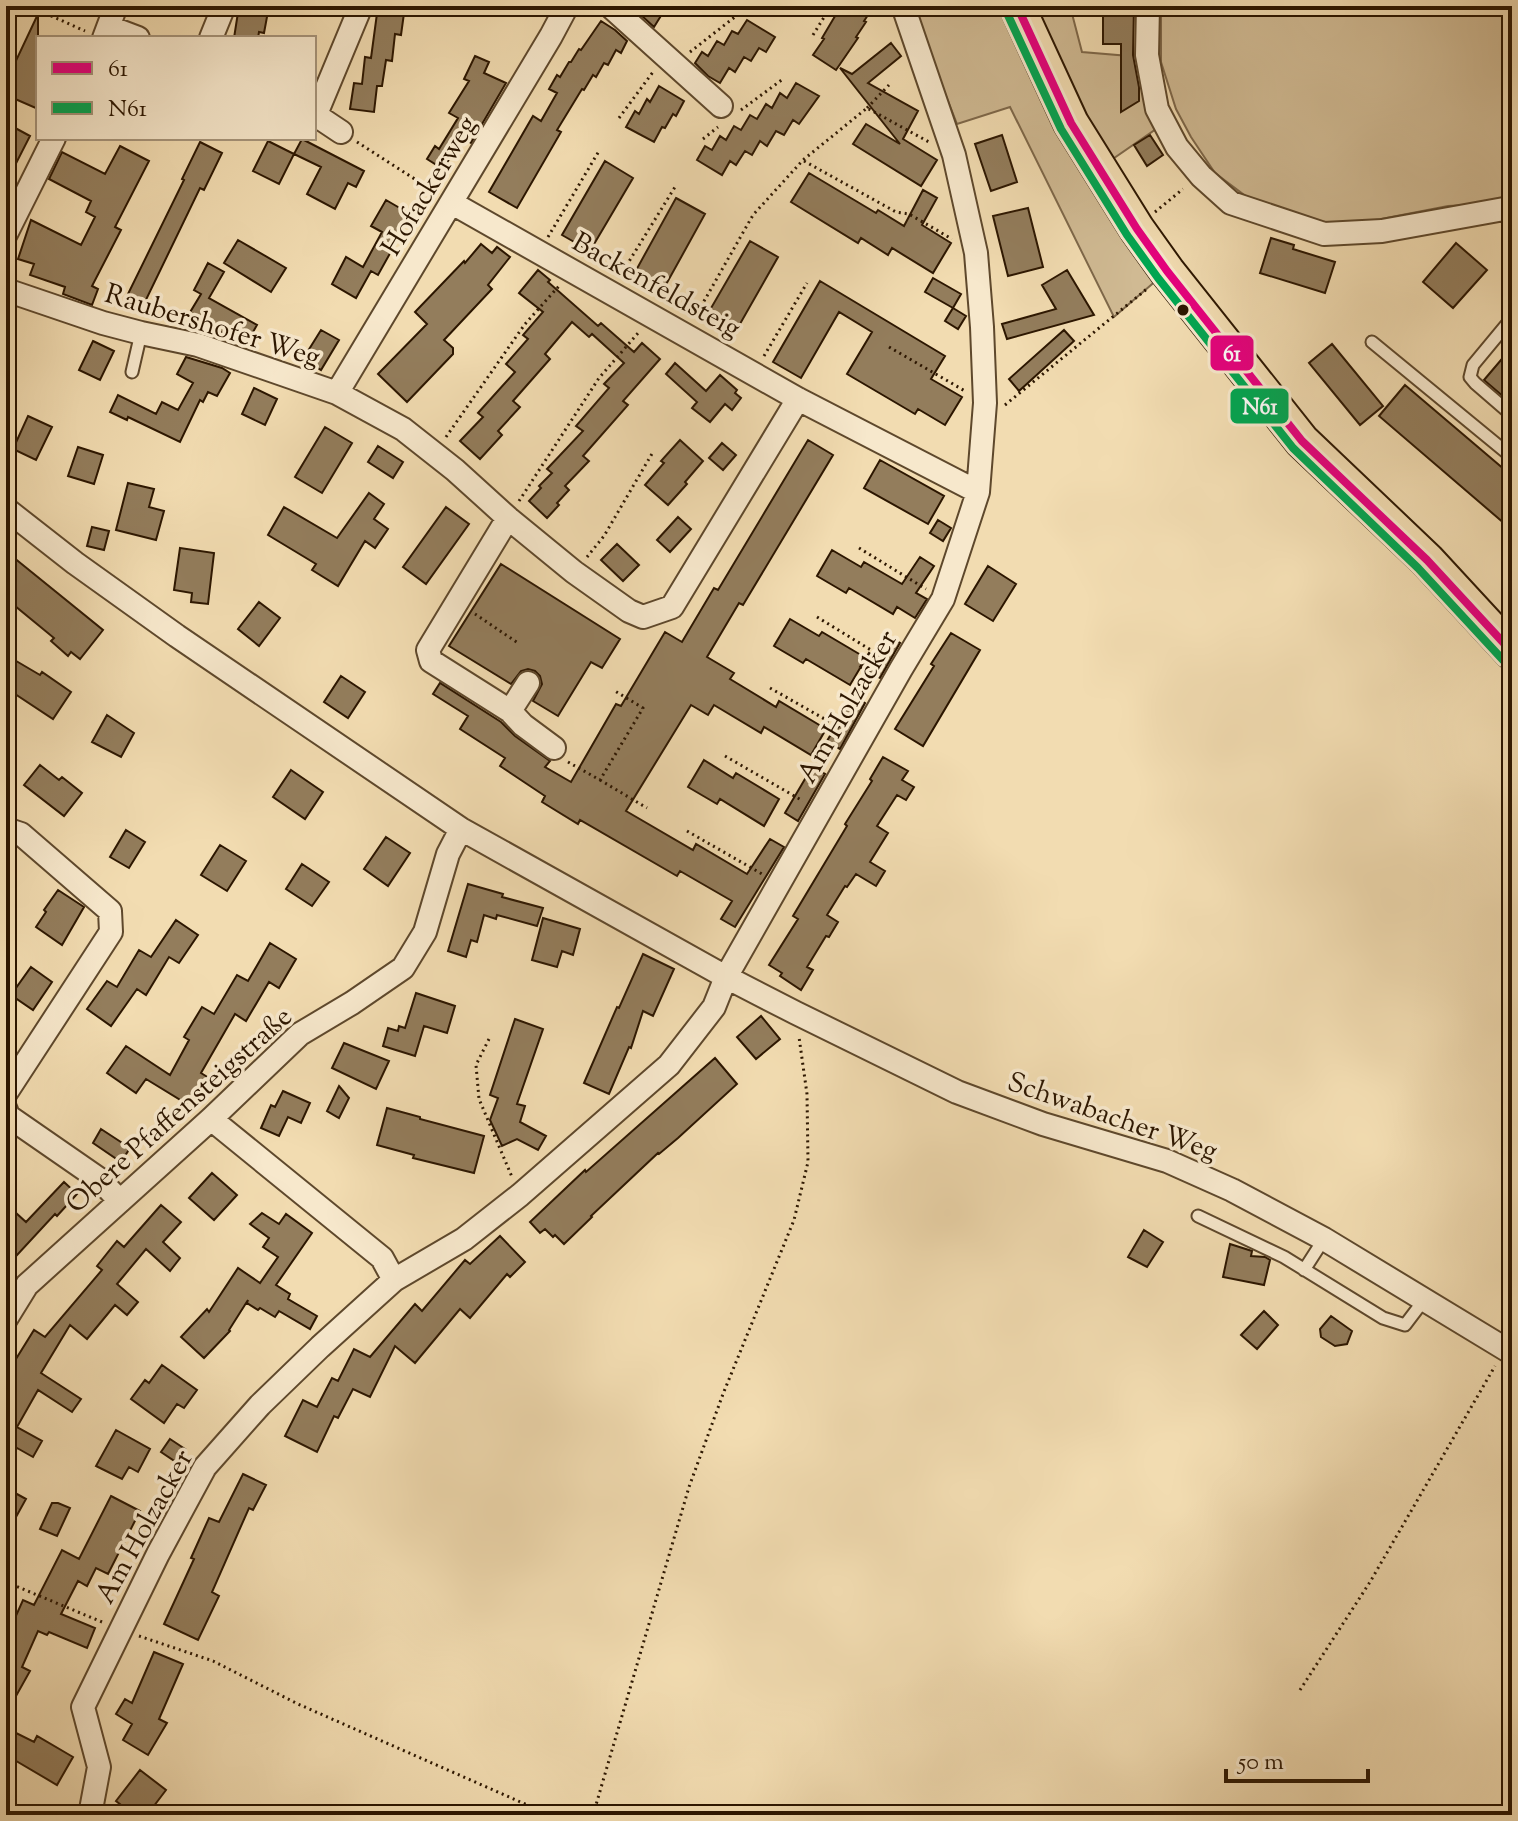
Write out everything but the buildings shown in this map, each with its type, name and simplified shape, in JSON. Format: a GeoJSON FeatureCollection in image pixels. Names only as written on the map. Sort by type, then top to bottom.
{"type":"FeatureCollection","features":[{"type":"Feature","properties":{"kind":"main road"},"geometry":{"type":"LineString","coordinates":[[1017,6],[1071,123],[1167,271],[1302,441],[1427,560],[1512,652]]}},
{"type":"Feature","properties":{"kind":"street"},"geometry":{"type":"LineString","coordinates":[[212,36],[224,6]]}},
{"type":"Feature","properties":{"kind":"street"},"geometry":{"type":"LineString","coordinates":[[316,112],[361,6]]}},
{"type":"Feature","properties":{"kind":"street","name":"Hofackerweg"},"geometry":{"type":"LineString","coordinates":[[337,393],[567,6]]}},
{"type":"Feature","properties":{"kind":"street"},"geometry":{"type":"LineString","coordinates":[[610,6],[721,106]]}},
{"type":"Feature","properties":{"kind":"street","name":"Am Holzacker"},"geometry":{"type":"LineString","coordinates":[[90,1815],[99,1767],[83,1707],[158,1554],[205,1467],[260,1405],[394,1280],[464,1239],[520,1195],[669,1065],[714,1007],[726,977],[943,599],[978,492],[984,413],[982,327],[976,253],[954,155],[903,6]]}},
{"type":"Feature","properties":{"kind":"street"},"geometry":{"type":"LineString","coordinates":[[1148,6],[1147,55],[1157,109],[1177,147],[1201,176],[1231,203],[1324,234],[1382,231],[1504,209],[1512,212]]}},
{"type":"Feature","properties":{"kind":"street"},"geometry":{"type":"LineString","coordinates":[[104,26],[132,36]]}},
{"type":"Feature","properties":{"kind":"street"},"geometry":{"type":"LineString","coordinates":[[316,115],[341,132]]}},
{"type":"Feature","properties":{"kind":"street"},"geometry":{"type":"LineString","coordinates":[[6,234],[53,140]]}},
{"type":"Feature","properties":{"kind":"street","name":"Backenfeldsteig"},"geometry":{"type":"LineString","coordinates":[[452,203],[798,399],[978,492]]}},
{"type":"Feature","properties":{"kind":"street","name":"Raubershofer Weg"},"geometry":{"type":"LineString","coordinates":[[6,290],[103,323],[198,345],[337,393],[403,429],[574,572],[629,611],[643,617],[672,607],[798,399]]}},
{"type":"Feature","properties":{"kind":"street"},"geometry":{"type":"LineString","coordinates":[[6,509],[177,636],[461,829],[726,977]]}},
{"type":"Feature","properties":{"kind":"street"},"geometry":{"type":"LineString","coordinates":[[508,518],[428,650],[431,661],[510,711],[561,755]]}},
{"type":"Feature","properties":{"kind":"street"},"geometry":{"type":"LineString","coordinates":[[510,711],[528,683]]}},
{"type":"Feature","properties":{"kind":"street"},"geometry":{"type":"LineString","coordinates":[[6,829],[21,834],[110,911],[111,932],[6,1093]]}},
{"type":"Feature","properties":{"kind":"street","name":"Obere Pfaffensteigstraße"},"geometry":{"type":"LineString","coordinates":[[6,1319],[27,1285],[300,1034],[403,968],[425,932],[448,854],[461,829]]}},
{"type":"Feature","properties":{"kind":"street","name":"Schwabacher Weg"},"geometry":{"type":"LineString","coordinates":[[726,977],[957,1092],[1043,1124],[1167,1161],[1232,1190],[1324,1239],[1509,1351]]}},
{"type":"Feature","properties":{"kind":"street"},"geometry":{"type":"LineString","coordinates":[[6,1110],[8,1116],[99,1179],[120,1201]]}},
{"type":"Feature","properties":{"kind":"street"},"geometry":{"type":"LineString","coordinates":[[211,1119],[382,1258],[394,1280]]}},
{"type":"Feature","properties":{"kind":"lane"},"geometry":{"type":"LineString","coordinates":[[1512,318],[1473,365],[1470,377],[1512,415]]}},
{"type":"Feature","properties":{"kind":"lane"},"geometry":{"type":"LineString","coordinates":[[132,372],[141,333]]}},
{"type":"Feature","properties":{"kind":"lane"},"geometry":{"type":"LineString","coordinates":[[1372,342],[1512,457]]}},
{"type":"Feature","properties":{"kind":"lane"},"geometry":{"type":"LineString","coordinates":[[1198,1216],[1284,1257],[1383,1318],[1405,1325],[1424,1300]]}},
{"type":"Feature","properties":{"kind":"lane"},"geometry":{"type":"LineString","coordinates":[[1304,1270],[1324,1239]]}},
{"type":"Feature","properties":{"kind":"path"},"geometry":{"type":"LineString","coordinates":[[29,6],[104,26]]}},
{"type":"Feature","properties":{"kind":"path"},"geometry":{"type":"LineString","coordinates":[[813,35],[831,6]]}},
{"type":"Feature","properties":{"kind":"path"},"geometry":{"type":"LineString","coordinates":[[619,118],[669,60],[745,9]]}},
{"type":"Feature","properties":{"kind":"path"},"geometry":{"type":"LineString","coordinates":[[685,334],[753,215],[803,160],[867,108],[889,85]]}},
{"type":"Feature","properties":{"kind":"path"},"geometry":{"type":"LineString","coordinates":[[867,108],[954,155]]}},
{"type":"Feature","properties":{"kind":"path"},"geometry":{"type":"LineString","coordinates":[[341,132],[452,203]]}},
{"type":"Feature","properties":{"kind":"path"},"geometry":{"type":"LineString","coordinates":[[539,252],[599,151]]}},
{"type":"Feature","properties":{"kind":"path"},"geometry":{"type":"LineString","coordinates":[[803,160],[896,212],[909,214],[976,253]]}},
{"type":"Feature","properties":{"kind":"path"},"geometry":{"type":"LineString","coordinates":[[1152,214],[1201,176]]}},
{"type":"Feature","properties":{"kind":"path"},"geometry":{"type":"LineString","coordinates":[[611,292],[675,187]]}},
{"type":"Feature","properties":{"kind":"path"},"geometry":{"type":"LineString","coordinates":[[455,423],[525,324],[572,271]]}},
{"type":"Feature","properties":{"kind":"path"},"geometry":{"type":"LineString","coordinates":[[754,373],[807,283]]}},
{"type":"Feature","properties":{"kind":"path"},"geometry":{"type":"LineString","coordinates":[[889,347],[984,413],[1150,286]]}},
{"type":"Feature","properties":{"kind":"path"},"geometry":{"type":"LineString","coordinates":[[528,486],[599,378],[653,316]]}},
{"type":"Feature","properties":{"kind":"path"},"geometry":{"type":"LineString","coordinates":[[574,572],[604,536],[653,452]]}},
{"type":"Feature","properties":{"kind":"path"},"geometry":{"type":"LineString","coordinates":[[859,548],[943,599]]}},
{"type":"Feature","properties":{"kind":"path"},"geometry":{"type":"LineString","coordinates":[[457,602],[518,643]]}},
{"type":"Feature","properties":{"kind":"path"},"geometry":{"type":"LineString","coordinates":[[817,617],[901,669]]}},
{"type":"Feature","properties":{"kind":"path"},"geometry":{"type":"LineString","coordinates":[[770,688],[861,740]]}},
{"type":"Feature","properties":{"kind":"path"},"geometry":{"type":"LineString","coordinates":[[600,780],[643,708],[615,691]]}},
{"type":"Feature","properties":{"kind":"path"},"geometry":{"type":"LineString","coordinates":[[561,755],[647,808]]}},
{"type":"Feature","properties":{"kind":"path"},"geometry":{"type":"LineString","coordinates":[[725,756],[820,811]]}},
{"type":"Feature","properties":{"kind":"path"},"geometry":{"type":"LineString","coordinates":[[687,831],[779,884]]}},
{"type":"Feature","properties":{"kind":"path"},"geometry":{"type":"LineString","coordinates":[[593,1815],[689,1487],[794,1220],[808,1162],[807,1094],[796,1013]]}},
{"type":"Feature","properties":{"kind":"path"},"geometry":{"type":"LineString","coordinates":[[489,1039],[476,1065],[479,1099],[520,1195]]}},
{"type":"Feature","properties":{"kind":"path"},"geometry":{"type":"LineString","coordinates":[[1300,1690],[1370,1582],[1509,1351]]}},
{"type":"Feature","properties":{"kind":"path"},"geometry":{"type":"LineString","coordinates":[[6,1582],[121,1630],[213,1661],[298,1704],[550,1815]]}},
{"type":"Feature","properties":{"kind":"shaded area"},"geometry":{"type":"Polygon","coordinates":[[[911,6],[1070,6],[1082,52],[1141,57],[1156,129],[1094,172],[1166,272],[1114,317],[1010,107],[957,124],[911,6]]]}},
{"type":"Feature","properties":{"kind":"shaded area"},"geometry":{"type":"Polygon","coordinates":[[[1163,6],[1512,6],[1512,206],[1504,203],[1448,206],[1371,221],[1321,225],[1255,203],[1215,173],[1176,109],[1161,62],[1163,6]]]}},
{"type":"Feature","properties":{"kind":"transit line","name":"61"},"geometry":{"type":"LineString","coordinates":[[1017,6],[1071,123],[1167,271],[1302,441],[1427,560],[1512,652]]}},
{"type":"Feature","properties":{"kind":"transit line","name":"N61"},"geometry":{"type":"LineString","coordinates":[[1006,11],[1061,129],[1127,235],[1158,278],[1293,448],[1418,568],[1503,660]]}}]}
